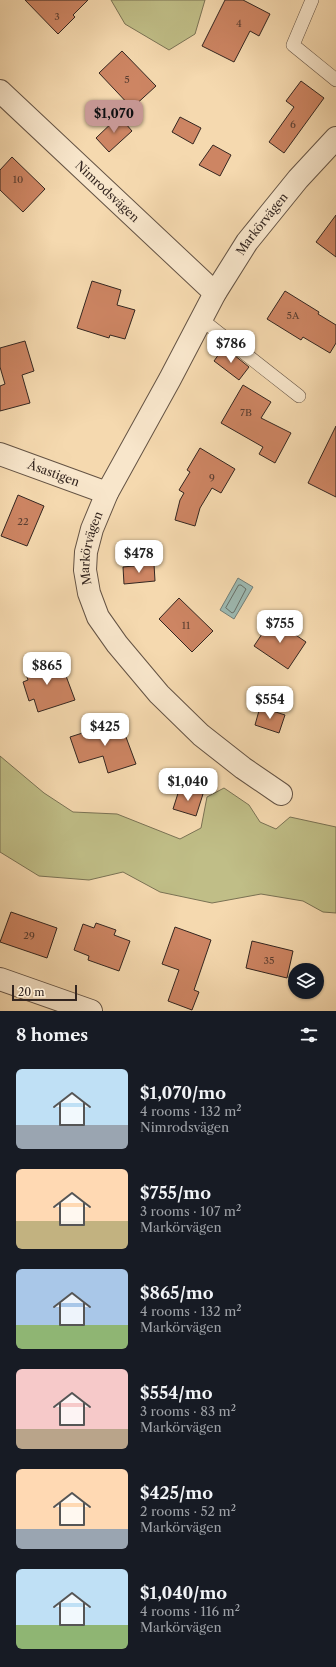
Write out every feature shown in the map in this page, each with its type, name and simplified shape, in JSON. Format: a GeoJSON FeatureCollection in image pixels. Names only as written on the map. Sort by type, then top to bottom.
{"type":"FeatureCollection","features":[{"type":"Feature","properties":{"kind":"street","name":"Nimrodsvägen"},"geometry":{"type":"LineString","coordinates":[[0,91],[215,293]]}},
{"type":"Feature","properties":{"kind":"street","name":"Markörvägen"},"geometry":{"type":"LineString","coordinates":[[281,794],[243,768],[201,735],[159,694],[117,644],[98,618],[89,593],[85,570],[86,552],[92,529],[107,493],[215,293],[247,242],[298,179],[336,138]]}},
{"type":"Feature","properties":{"kind":"street","name":"Åsastigen"},"geometry":{"type":"LineString","coordinates":[[0,454],[107,493]]}},
{"type":"Feature","properties":{"kind":"street"},"geometry":{"type":"LineString","coordinates":[[0,979],[91,1011]]}},
{"type":"Feature","properties":{"kind":"lane"},"geometry":{"type":"LineString","coordinates":[[312,0],[293,44],[336,80]]}},
{"type":"Feature","properties":{"kind":"lane"},"geometry":{"type":"LineString","coordinates":[[201,319],[299,396]]}},
{"type":"Feature","properties":{"kind":"shaded area"},"geometry":{"type":"Polygon","coordinates":[[[111,0],[205,0],[195,34],[169,50],[125,24],[111,0]]]}},
{"type":"Feature","properties":{"kind":"shaded area"},"geometry":{"type":"Polygon","coordinates":[[[0,756],[44,793],[73,812],[117,814],[180,839],[201,828],[207,797],[224,788],[249,805],[260,822],[276,829],[290,817],[336,827],[336,913],[323,912],[303,901],[261,894],[212,903],[160,892],[123,872],[89,880],[39,876],[0,852],[0,756]]]}},
{"type":"Feature","properties":{"kind":"water"},"geometry":{"type":"Polygon","coordinates":[[[238,578],[253,587],[234,619],[220,610],[238,578]]]}},
{"type":"Feature","properties":{"kind":"building"},"geometry":{"type":"Polygon","coordinates":[[[25,0],[88,0],[73,15],[75,17],[58,34],[25,0]]]}},
{"type":"Feature","properties":{"kind":"building"},"geometry":{"type":"Polygon","coordinates":[[[225,0],[243,0],[270,14],[259,36],[250,31],[234,62],[202,46],[225,0]]]}},
{"type":"Feature","properties":{"kind":"building"},"geometry":{"type":"Polygon","coordinates":[[[122,51],[156,86],[132,108],[99,73],[122,51]]]}},
{"type":"Feature","properties":{"kind":"building"},"geometry":{"type":"Polygon","coordinates":[[[301,81],[324,98],[284,153],[269,142],[294,107],[286,101],[301,81]]]}},
{"type":"Feature","properties":{"kind":"building"},"geometry":{"type":"Polygon","coordinates":[[[119,116],[132,131],[109,152],[96,138],[119,116]]]}},
{"type":"Feature","properties":{"kind":"building"},"geometry":{"type":"Polygon","coordinates":[[[180,117],[201,128],[193,144],[172,132],[180,117]]]}},
{"type":"Feature","properties":{"kind":"building"},"geometry":{"type":"Polygon","coordinates":[[[213,145],[231,155],[220,176],[199,165],[213,145]]]}},
{"type":"Feature","properties":{"kind":"building"},"geometry":{"type":"Polygon","coordinates":[[[12,157],[45,189],[23,212],[0,190],[0,170],[12,157]]]}},
{"type":"Feature","properties":{"kind":"building"},"geometry":{"type":"Polygon","coordinates":[[[336,215],[336,257],[316,242],[336,215]]]}},
{"type":"Feature","properties":{"kind":"building"},"geometry":{"type":"Polygon","coordinates":[[[92,281],[121,290],[117,305],[135,310],[125,339],[110,335],[109,338],[77,328],[92,281]]]}},
{"type":"Feature","properties":{"kind":"building"},"geometry":{"type":"Polygon","coordinates":[[[285,291],[319,312],[318,314],[336,325],[336,343],[330,353],[303,337],[301,340],[267,319],[285,291]]]}},
{"type":"Feature","properties":{"kind":"building"},"geometry":{"type":"Polygon","coordinates":[[[25,341],[34,371],[22,375],[30,403],[0,411],[0,386],[5,384],[0,367],[0,348],[25,341]]]}},
{"type":"Feature","properties":{"kind":"building"},"geometry":{"type":"Polygon","coordinates":[[[224,347],[249,367],[239,380],[214,361],[224,347]]]}},
{"type":"Feature","properties":{"kind":"building"},"geometry":{"type":"Polygon","coordinates":[[[243,385],[271,402],[261,418],[291,433],[275,463],[259,454],[263,447],[221,423],[243,385]]]}},
{"type":"Feature","properties":{"kind":"building"},"geometry":{"type":"Polygon","coordinates":[[[336,426],[336,497],[308,483],[336,426]]]}},
{"type":"Feature","properties":{"kind":"building"},"geometry":{"type":"Polygon","coordinates":[[[200,448],[235,469],[221,493],[212,488],[200,508],[195,526],[175,520],[180,500],[184,493],[179,490],[190,472],[187,470],[200,448]]]}},
{"type":"Feature","properties":{"kind":"building"},"geometry":{"type":"Polygon","coordinates":[[[18,495],[44,506],[27,546],[1,536],[18,495]]]}},
{"type":"Feature","properties":{"kind":"building"},"geometry":{"type":"Polygon","coordinates":[[[154,564],[155,581],[124,584],[123,567],[154,564]]]}},
{"type":"Feature","properties":{"kind":"building"},"geometry":{"type":"Polygon","coordinates":[[[179,598],[213,631],[192,652],[159,619],[179,598]]]}},
{"type":"Feature","properties":{"kind":"building"},"geometry":{"type":"Polygon","coordinates":[[[272,619],[306,642],[288,669],[254,646],[272,619]]]}},
{"type":"Feature","properties":{"kind":"building"},"geometry":{"type":"Polygon","coordinates":[[[51,659],[55,671],[63,668],[75,700],[38,712],[34,699],[29,701],[23,682],[28,680],[24,668],[51,659]]]}},
{"type":"Feature","properties":{"kind":"building"},"geometry":{"type":"Polygon","coordinates":[[[260,707],[285,715],[279,733],[255,725],[260,707]]]}},
{"type":"Feature","properties":{"kind":"building"},"geometry":{"type":"Polygon","coordinates":[[[120,721],[136,764],[108,773],[103,756],[79,763],[70,737],[120,721]]]}},
{"type":"Feature","properties":{"kind":"building"},"geometry":{"type":"Polygon","coordinates":[[[180,787],[203,794],[196,816],[173,809],[180,787]]]}},
{"type":"Feature","properties":{"kind":"building"},"geometry":{"type":"Polygon","coordinates":[[[11,912],[57,928],[47,958],[0,942],[11,912]]]}},
{"type":"Feature","properties":{"kind":"building"},"geometry":{"type":"Polygon","coordinates":[[[96,923],[116,930],[114,935],[130,941],[119,971],[88,960],[89,956],[74,950],[83,924],[94,928],[96,923]]]}},
{"type":"Feature","properties":{"kind":"building"},"geometry":{"type":"Polygon","coordinates":[[[175,927],[211,940],[194,990],[199,992],[192,1010],[168,1001],[179,970],[162,964],[175,927]]]}},
{"type":"Feature","properties":{"kind":"building"},"geometry":{"type":"Polygon","coordinates":[[[252,941],[293,951],[290,963],[288,963],[287,978],[246,968],[252,941]]]}}]}
